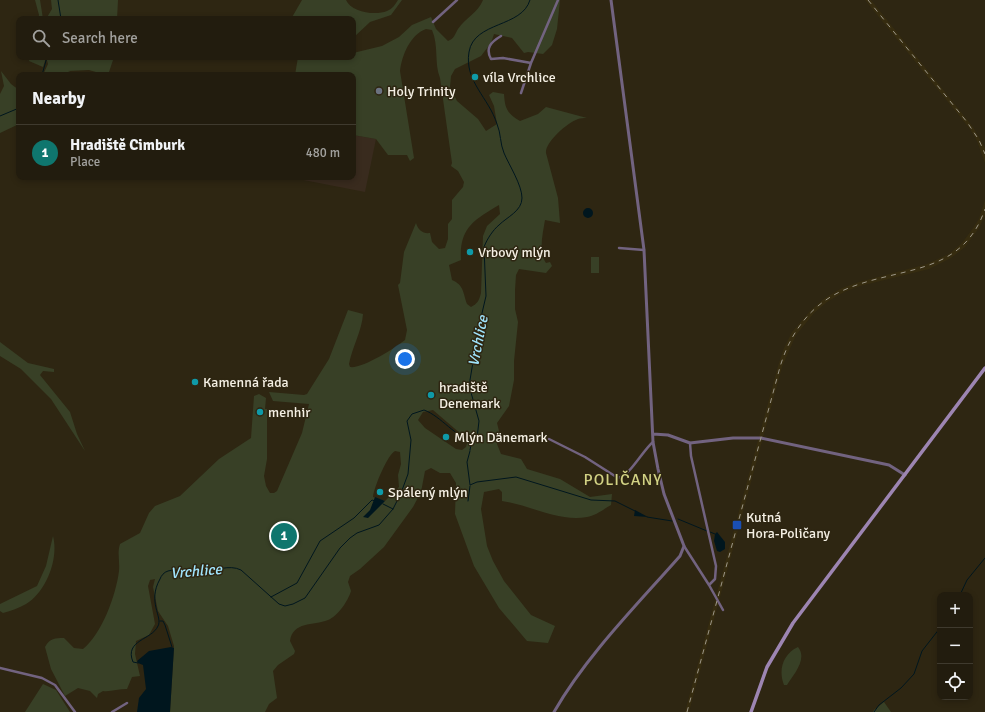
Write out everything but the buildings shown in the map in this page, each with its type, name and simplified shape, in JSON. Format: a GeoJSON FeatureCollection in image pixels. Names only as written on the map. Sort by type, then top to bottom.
{"type":"FeatureCollection","features":[{"type":"Feature","properties":{"kind":"main road"},"geometry":{"type":"LineString","coordinates":[[751,712],[764,674],[786,633],[985,368]]}},
{"type":"Feature","properties":{"kind":"street"},"geometry":{"type":"LineString","coordinates":[[433,22],[457,0]]}},
{"type":"Feature","properties":{"kind":"street"},"geometry":{"type":"LineString","coordinates":[[521,93],[531,63],[558,0]]}},
{"type":"Feature","properties":{"kind":"street"},"geometry":{"type":"LineString","coordinates":[[611,0],[644,250],[653,442],[664,494],[684,546],[690,552],[723,610]]}},
{"type":"Feature","properties":{"kind":"street"},"geometry":{"type":"LineString","coordinates":[[500,36],[493,41],[489,47],[488,52],[491,59],[503,58],[531,63]]}},
{"type":"Feature","properties":{"kind":"street"},"geometry":{"type":"LineString","coordinates":[[619,248],[644,250]]}},
{"type":"Feature","properties":{"kind":"street"},"geometry":{"type":"LineString","coordinates":[[653,434],[668,435],[690,443],[733,438],[761,438],[889,465],[905,475]]}},
{"type":"Feature","properties":{"kind":"street"},"geometry":{"type":"LineString","coordinates":[[549,439],[582,455],[618,478],[623,478],[629,472],[642,451],[653,442]]}},
{"type":"Feature","properties":{"kind":"street"},"geometry":{"type":"LineString","coordinates":[[690,443],[690,452],[716,566],[715,579],[709,585]]}},
{"type":"Feature","properties":{"kind":"street"},"geometry":{"type":"LineString","coordinates":[[554,712],[566,692],[583,669],[680,556],[684,546]]}},
{"type":"Feature","properties":{"kind":"street"},"geometry":{"type":"LineString","coordinates":[[0,668],[42,678],[55,685],[75,712]]}},
{"type":"Feature","properties":{"kind":"street"},"geometry":{"type":"LineString","coordinates":[[112,712],[127,703]]}},
{"type":"Feature","properties":{"kind":"shaded area"},"geometry":{"type":"Polygon","coordinates":[[[865,0],[871,0],[973,127],[985,148],[985,163],[977,141],[970,129],[865,0]]]}},
{"type":"Feature","properties":{"kind":"shaded area"},"geometry":{"type":"Polygon","coordinates":[[[356,136],[376,139],[365,192],[303,180],[356,180],[356,136]]]}},
{"type":"Feature","properties":{"kind":"shaded area"},"geometry":{"type":"Polygon","coordinates":[[[985,200],[985,215],[979,228],[965,247],[951,258],[929,269],[860,286],[844,292],[827,302],[814,313],[796,335],[782,367],[689,712],[685,712],[778,366],[784,348],[792,332],[811,310],[825,298],[842,288],[927,264],[949,254],[962,243],[979,219],[985,200]]]}},
{"type":"Feature","properties":{"kind":"green space"},"geometry":{"type":"Polygon","coordinates":[[[35,0],[40,0],[43,16],[39,15],[35,0]]]}},
{"type":"Feature","properties":{"kind":"green space"},"geometry":{"type":"Polygon","coordinates":[[[51,0],[118,0],[117,16],[48,16],[52,9],[51,0]]]}},
{"type":"Feature","properties":{"kind":"green space"},"geometry":{"type":"Polygon","coordinates":[[[302,0],[346,0],[358,10],[376,13],[389,10],[398,0],[402,0],[391,15],[370,22],[356,35],[356,16],[293,16],[302,0]]]}},
{"type":"Feature","properties":{"kind":"green space"},"geometry":{"type":"Polygon","coordinates":[[[483,0],[560,0],[557,29],[552,45],[543,54],[528,52],[524,53],[512,38],[494,34],[491,43],[481,56],[455,69],[451,76],[450,87],[457,101],[478,119],[486,131],[497,124],[494,106],[489,95],[493,92],[504,94],[505,103],[509,113],[520,121],[538,114],[546,107],[587,118],[579,119],[568,124],[553,138],[547,149],[546,153],[558,198],[560,223],[545,220],[542,253],[546,263],[550,262],[552,266],[546,273],[519,269],[516,275],[515,309],[518,322],[514,361],[514,380],[509,406],[497,423],[499,431],[497,444],[501,454],[521,459],[527,469],[560,479],[590,497],[612,494],[611,505],[590,516],[576,518],[565,517],[502,501],[502,492],[499,489],[484,492],[481,509],[487,546],[504,581],[531,615],[555,626],[548,643],[527,641],[499,608],[474,566],[455,514],[456,483],[450,473],[440,473],[431,468],[425,471],[421,492],[413,507],[384,547],[350,576],[348,582],[351,591],[348,599],[339,612],[328,620],[304,625],[295,630],[290,641],[295,651],[294,654],[278,665],[273,671],[277,698],[269,704],[265,712],[170,712],[174,646],[168,626],[158,611],[153,587],[155,579],[150,580],[148,586],[155,624],[149,635],[136,641],[135,654],[140,676],[132,677],[127,689],[103,691],[98,694],[97,698],[90,691],[78,688],[65,696],[51,669],[45,647],[53,639],[64,638],[74,648],[83,649],[96,634],[107,613],[115,591],[119,571],[120,544],[140,533],[149,513],[155,506],[180,496],[219,459],[251,438],[254,396],[259,394],[266,398],[265,409],[267,409],[267,459],[264,476],[266,486],[270,493],[277,491],[302,433],[309,404],[273,401],[269,392],[307,394],[329,359],[348,310],[363,314],[361,327],[350,358],[350,367],[362,365],[386,353],[405,340],[407,330],[398,285],[400,283],[404,252],[416,223],[421,231],[430,233],[432,242],[439,249],[445,248],[448,239],[448,224],[452,219],[452,200],[463,187],[464,182],[458,171],[451,166],[452,163],[432,30],[426,29],[420,32],[411,41],[405,52],[400,71],[414,158],[410,161],[407,155],[388,155],[376,139],[356,136],[356,72],[296,72],[298,60],[356,60],[356,52],[382,46],[399,37],[412,25],[431,17],[436,29],[448,41],[453,38],[461,25],[475,12],[483,0]],[[499,205],[482,215],[470,226],[463,240],[461,260],[449,265],[452,280],[459,284],[464,293],[467,304],[471,307],[478,302],[481,293],[483,236],[487,226],[500,214],[499,205]],[[433,410],[423,412],[418,420],[425,428],[456,449],[462,450],[466,447],[468,440],[433,410]],[[395,451],[392,453],[382,471],[373,497],[385,501],[399,487],[398,475],[401,464],[400,452],[395,451]]]}},
{"type":"Feature","properties":{"kind":"green space"},"geometry":{"type":"Polygon","coordinates":[[[29,60],[45,60],[43,67],[29,60]]]}},
{"type":"Feature","properties":{"kind":"green space"},"geometry":{"type":"Polygon","coordinates":[[[47,60],[113,60],[109,72],[96,72],[89,70],[44,72],[48,64],[47,60]]]}},
{"type":"Feature","properties":{"kind":"green space"},"geometry":{"type":"Polygon","coordinates":[[[1,71],[11,84],[16,88],[16,125],[0,133],[0,94],[4,86],[1,71]]]}},
{"type":"Feature","properties":{"kind":"green space"},"geometry":{"type":"Polygon","coordinates":[[[591,257],[599,257],[599,273],[591,273],[591,257]]]}},
{"type":"Feature","properties":{"kind":"green space"},"geometry":{"type":"Polygon","coordinates":[[[0,342],[28,363],[54,369],[54,372],[43,371],[40,375],[70,412],[77,434],[85,451],[51,399],[21,369],[0,356],[0,342]]]}},
{"type":"Feature","properties":{"kind":"green space"},"geometry":{"type":"Polygon","coordinates":[[[53,536],[54,555],[52,564],[40,592],[21,607],[3,613],[0,611],[0,604],[37,586],[46,566],[53,536]]]}},
{"type":"Feature","properties":{"kind":"green space"},"geometry":{"type":"Polygon","coordinates":[[[798,647],[801,652],[800,662],[796,672],[787,685],[784,685],[782,679],[783,663],[785,658],[798,647]]]}},
{"type":"Feature","properties":{"kind":"green space"},"geometry":{"type":"Polygon","coordinates":[[[43,684],[56,690],[70,712],[25,712],[43,684]]]}},
{"type":"Feature","properties":{"kind":"green space"},"geometry":{"type":"Polygon","coordinates":[[[884,702],[891,712],[873,712],[874,710],[884,702]]]}},
{"type":"Feature","properties":{"kind":"water"},"geometry":{"type":"Polygon","coordinates":[[[586,208],[590,208],[592,209],[592,217],[586,218],[583,215],[583,211],[586,208]]]}},
{"type":"Feature","properties":{"kind":"water"},"geometry":{"type":"Polygon","coordinates":[[[375,497],[385,501],[368,518],[363,517],[370,510],[375,497]]]}},
{"type":"Feature","properties":{"kind":"water"},"geometry":{"type":"Polygon","coordinates":[[[635,510],[648,517],[634,516],[635,510]]]}},
{"type":"Feature","properties":{"kind":"water"},"geometry":{"type":"Polygon","coordinates":[[[717,532],[725,542],[725,549],[720,552],[717,551],[714,541],[715,534],[717,532]]]}},
{"type":"Feature","properties":{"kind":"water"},"geometry":{"type":"Polygon","coordinates":[[[171,647],[174,648],[170,712],[137,712],[139,698],[146,689],[143,665],[137,661],[149,651],[171,647]]]}},
{"type":"Feature","properties":{"kind":"waterway"},"geometry":{"type":"LineString","coordinates":[[58,0],[61,16]]}},
{"type":"Feature","properties":{"kind":"waterway","name":"Vrchlice"},"geometry":{"type":"LineString","coordinates":[[138,663],[133,662],[131,655],[132,649],[140,641],[155,631],[158,626],[159,618],[155,602],[156,587],[160,578],[165,572],[176,570],[202,572],[236,568],[241,570],[279,604],[285,606],[293,604],[305,598],[340,548],[350,538],[357,533],[379,525],[393,509],[408,474],[411,440],[407,421],[412,414],[424,410],[460,435],[472,440],[477,438],[479,421],[470,389],[470,380],[479,326],[486,296],[484,247],[488,238],[495,229],[520,207],[522,198],[518,181],[503,150],[498,127],[489,106],[478,89],[470,72],[468,62],[469,52],[473,42],[480,35],[488,29],[518,16],[525,9],[530,0]]}},
{"type":"Feature","properties":{"kind":"waterway"},"geometry":{"type":"LineString","coordinates":[[43,72],[46,60]]}},
{"type":"Feature","properties":{"kind":"waterway"},"geometry":{"type":"LineString","coordinates":[[0,116],[16,109]]}},
{"type":"Feature","properties":{"kind":"waterway"},"geometry":{"type":"LineString","coordinates":[[470,450],[472,440]]}},
{"type":"Feature","properties":{"kind":"waterway"},"geometry":{"type":"LineString","coordinates":[[470,451],[467,462],[470,485],[477,482],[516,477],[591,500],[615,501],[635,511]]}},
{"type":"Feature","properties":{"kind":"waterway"},"geometry":{"type":"LineString","coordinates":[[468,501],[470,486]]}},
{"type":"Feature","properties":{"kind":"waterway"},"geometry":{"type":"LineString","coordinates":[[271,597],[297,583],[320,541],[354,518],[372,500],[375,501]]}},
{"type":"Feature","properties":{"kind":"waterway"},"geometry":{"type":"LineString","coordinates":[[383,504],[393,509]]}},
{"type":"Feature","properties":{"kind":"waterway"},"geometry":{"type":"LineString","coordinates":[[647,517],[672,521]]}},
{"type":"Feature","properties":{"kind":"waterway"},"geometry":{"type":"LineString","coordinates":[[678,519],[707,531]]}},
{"type":"Feature","properties":{"kind":"waterway"},"geometry":{"type":"LineString","coordinates":[[710,532],[715,534]]}},
{"type":"Feature","properties":{"kind":"waterway"},"geometry":{"type":"LineString","coordinates":[[961,592],[967,580],[985,558]]}},
{"type":"Feature","properties":{"kind":"waterway"},"geometry":{"type":"LineString","coordinates":[[160,621],[163,621],[165,625],[172,647]]}},
{"type":"Feature","properties":{"kind":"waterway"},"geometry":{"type":"LineString","coordinates":[[874,712],[879,705],[901,688],[914,674],[922,651],[937,632]]}},
{"type":"Feature","properties":{"kind":"railway"},"geometry":{"type":"LineString","coordinates":[[868,0],[967,122],[979,140],[985,154]]}},
{"type":"Feature","properties":{"kind":"railway"},"geometry":{"type":"LineString","coordinates":[[687,712],[780,367],[784,355],[796,331],[803,321],[821,303],[844,290],[865,282],[926,266],[945,258],[961,247],[975,231],[985,209]]}},
{"type":"Feature","properties":{"kind":"place","name":"víla Vrchlice"},"geometry":{"type":"Point","coordinates":[475,77]}},
{"type":"Feature","properties":{"kind":"place","name":"Holy Trinity"},"geometry":{"type":"Point","coordinates":[379,91]}},
{"type":"Feature","properties":{"kind":"place","name":"Vrbový mlýn"},"geometry":{"type":"Point","coordinates":[470,252]}},
{"type":"Feature","properties":{"kind":"place","name":"Kamenná řada"},"geometry":{"type":"Point","coordinates":[195,382]}},
{"type":"Feature","properties":{"kind":"place","name":"hradiště Denemark"},"geometry":{"type":"Point","coordinates":[431,395]}},
{"type":"Feature","properties":{"kind":"place","name":"menhir"},"geometry":{"type":"Point","coordinates":[260,412]}},
{"type":"Feature","properties":{"kind":"place","name":"Mlýn Dänemark"},"geometry":{"type":"Point","coordinates":[446,437]}},
{"type":"Feature","properties":{"kind":"place","name":"Spálený mlýn"},"geometry":{"type":"Point","coordinates":[380,492]}},
{"type":"Feature","properties":{"kind":"place","name":"Kutná Hora-Poličany"},"geometry":{"type":"Point","coordinates":[737,525]}},
{"type":"Feature","properties":{"kind":"place","name":"Hradiště Cimburk"},"geometry":{"type":"Point","coordinates":[284,536]}},
{"type":"Feature","properties":{"kind":"district","name":"POLIČANY"},"geometry":{"type":"Point","coordinates":[623,479]}}]}
